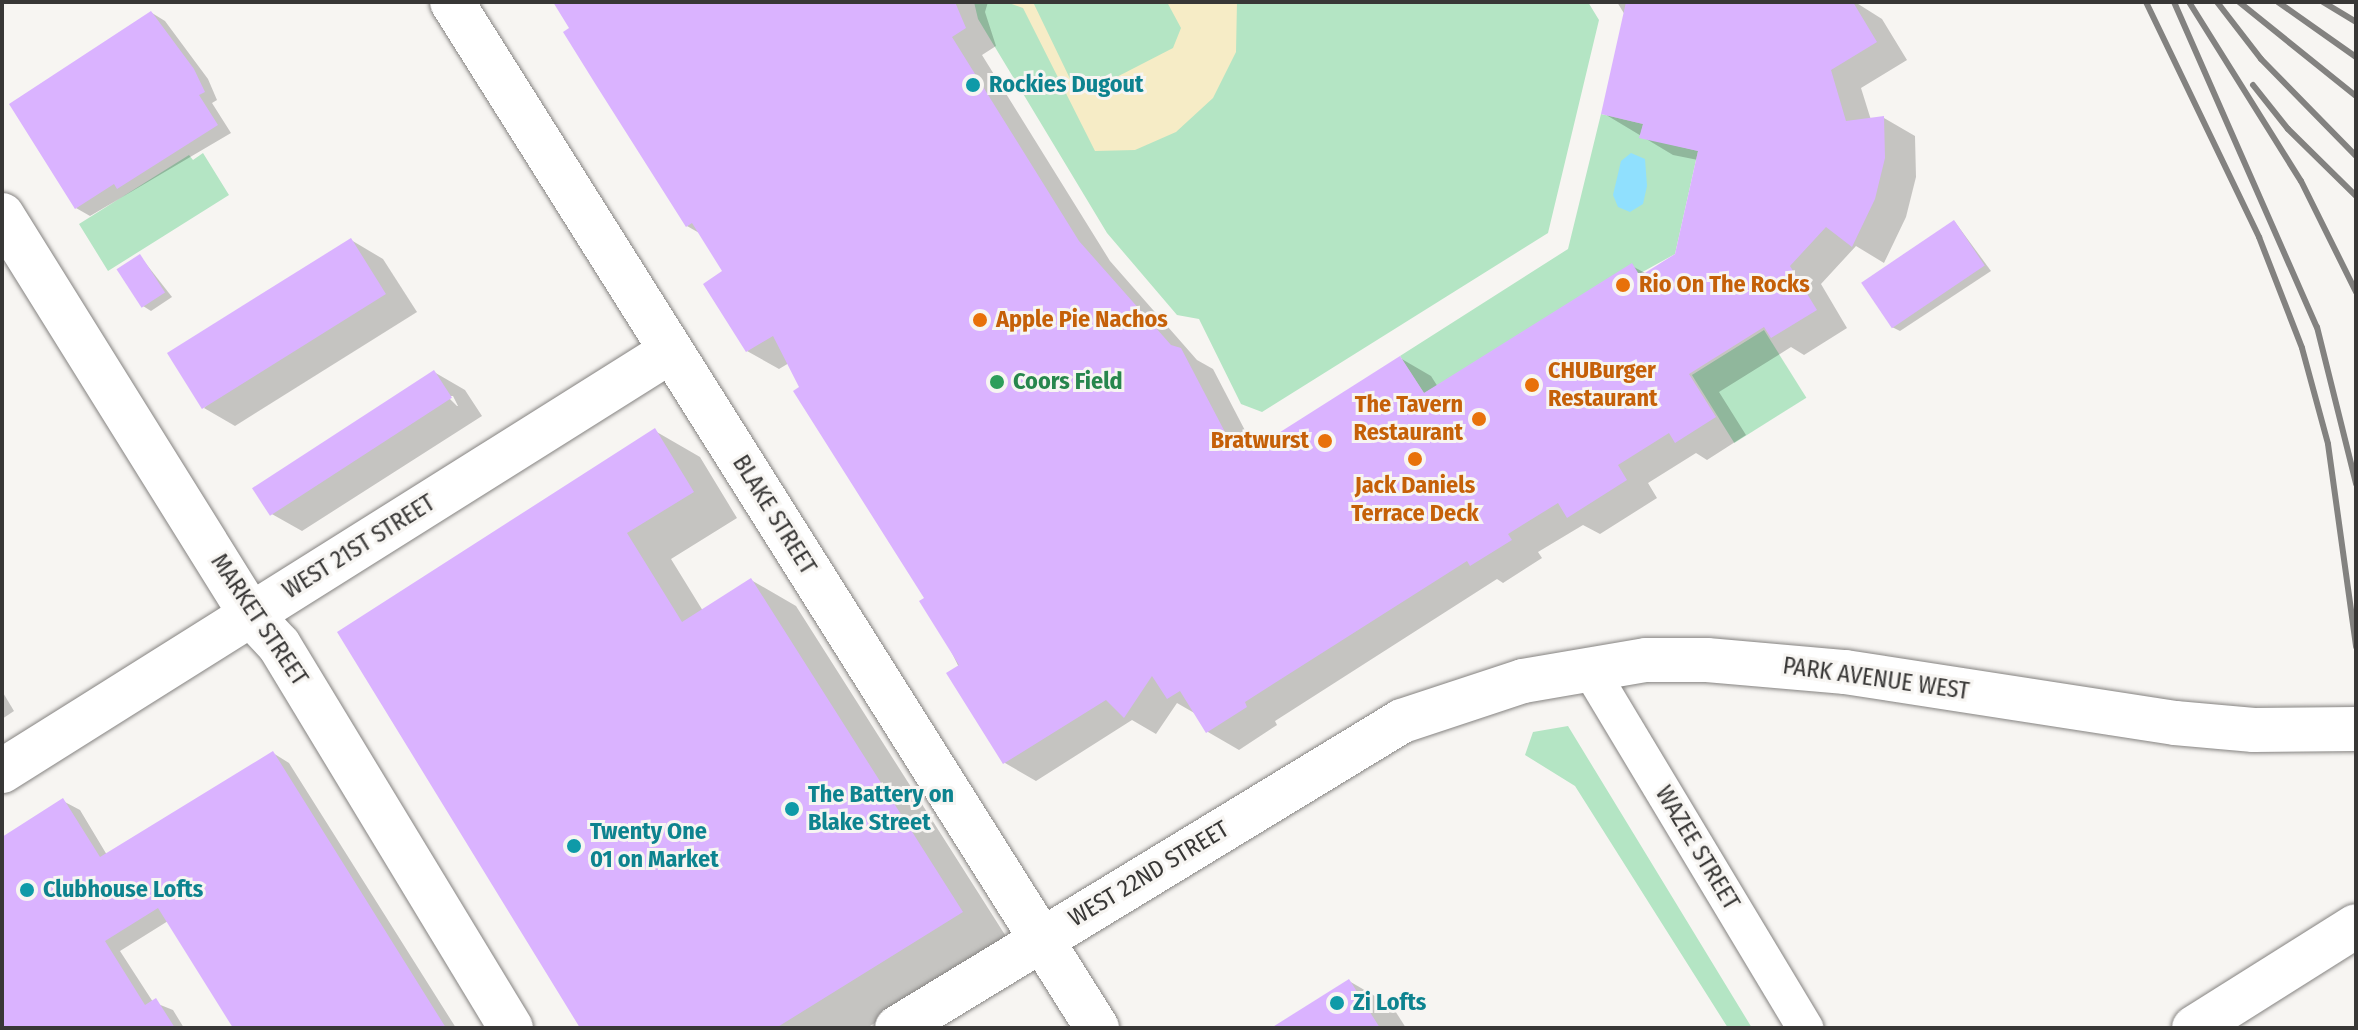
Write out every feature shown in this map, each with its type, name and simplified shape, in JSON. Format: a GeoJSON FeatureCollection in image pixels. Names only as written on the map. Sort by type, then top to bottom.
{"type":"FeatureCollection","features":[{"type":"Feature","properties":{"kind":"main road","name":"BLAKE STREET"},"geometry":{"type":"LineString","coordinates":[[452,2],[1097,1028]]}},
{"type":"Feature","properties":{"kind":"main road","name":"MARKET STREET"},"geometry":{"type":"LineString","coordinates":[[2,215],[251,615],[279,645],[511,1028]]}},
{"type":"Feature","properties":{"kind":"main road","name":"WEST 21ST STREET"},"geometry":{"type":"LineString","coordinates":[[2,771],[671,351]]}},
{"type":"Feature","properties":{"kind":"main road","name":"PARK AVENUE WEST"},"geometry":{"type":"LineString","coordinates":[[1402,721],[1463,697],[1589,668],[1646,660],[1777,664],[2175,723],[2254,730],[2356,729]]}},
{"type":"Feature","properties":{"kind":"main road","name":"WEST 22ND STREET"},"geometry":{"type":"LineString","coordinates":[[897,1028],[1402,721]]}},
{"type":"Feature","properties":{"kind":"main road"},"geometry":{"type":"LineString","coordinates":[[2194,1028],[2356,926]]}},
{"type":"Feature","properties":{"kind":"street","name":"WAZEE STREET"},"geometry":{"type":"LineString","coordinates":[[1589,668],[1805,1028]]}},
{"type":"Feature","properties":{"kind":"green space"},"geometry":{"type":"Polygon","coordinates":[[[974,2],[1588,2],[1599,20],[1548,233],[1262,412],[1241,404],[1199,319],[1177,315],[1107,233],[978,19],[974,2]]]}},
{"type":"Feature","properties":{"kind":"green space"},"geometry":{"type":"Polygon","coordinates":[[[1601,114],[1643,124],[1640,137],[1698,151],[1675,254],[1424,393],[1400,356],[1568,249],[1601,114]]]}},
{"type":"Feature","properties":{"kind":"green space"},"geometry":{"type":"Polygon","coordinates":[[[203,153],[229,195],[108,271],[79,224],[189,155],[193,160],[203,153]]]}},
{"type":"Feature","properties":{"kind":"green space"},"geometry":{"type":"Polygon","coordinates":[[[1764,330],[1806,398],[1734,443],[1692,375],[1764,330]]]}},
{"type":"Feature","properties":{"kind":"green space"},"geometry":{"type":"Polygon","coordinates":[[[1568,726],[1752,1028],[1728,1028],[1575,786],[1525,755],[1533,732],[1568,726]]]}},
{"type":"Feature","properties":{"kind":"sand"},"geometry":{"type":"Polygon","coordinates":[[[1006,2],[1033,2],[1074,87],[1092,79],[1105,83],[1173,48],[1181,28],[1167,2],[1237,2],[1236,52],[1213,98],[1176,132],[1135,150],[1095,151],[1023,8],[1006,2]]]}},
{"type":"Feature","properties":{"kind":"water"},"geometry":{"type":"Polygon","coordinates":[[[1631,153],[1645,159],[1647,186],[1643,204],[1630,212],[1618,207],[1613,195],[1621,161],[1631,153]]]}},
{"type":"Feature","properties":{"kind":"building","name":"Coors Field"},"geometry":{"type":"Polygon","coordinates":[[[553,2],[955,2],[966,28],[952,37],[1079,241],[1171,345],[1181,348],[1226,434],[1266,441],[1400,356],[1424,393],[1632,263],[1640,276],[1675,254],[1698,151],[1639,138],[1643,124],[1601,114],[1626,2],[1853,2],[1877,42],[1831,70],[1846,121],[1884,116],[1885,158],[1875,199],[1852,247],[1826,227],[1790,266],[1817,310],[1771,338],[1764,327],[1689,374],[1716,417],[1675,443],[1669,433],[1618,465],[1627,480],[1567,518],[1558,503],[1508,534],[1512,540],[1470,566],[1467,561],[1245,702],[1247,707],[1206,733],[1180,691],[1167,699],[1152,676],[1124,718],[1106,700],[1003,764],[946,673],[959,665],[919,601],[924,598],[793,391],[799,387],[773,336],[746,352],[703,284],[722,271],[692,223],[686,227],[596,85],[563,32],[569,28],[553,2]]]}},
{"type":"Feature","properties":{"kind":"building"},"geometry":{"type":"Polygon","coordinates":[[[151,11],[194,69],[205,92],[199,95],[218,125],[117,189],[114,184],[75,209],[9,104],[151,11]]]}},
{"type":"Feature","properties":{"kind":"building"},"geometry":{"type":"Polygon","coordinates":[[[1954,220],[1985,266],[1892,328],[1861,283],[1954,220]]]}},
{"type":"Feature","properties":{"kind":"building"},"geometry":{"type":"Polygon","coordinates":[[[351,238],[386,294],[202,409],[167,353],[351,238]]]}},
{"type":"Feature","properties":{"kind":"building"},"geometry":{"type":"Polygon","coordinates":[[[140,254],[165,293],[142,308],[117,269],[140,254]]]}},
{"type":"Feature","properties":{"kind":"building"},"geometry":{"type":"Polygon","coordinates":[[[434,370],[452,398],[270,516],[252,488],[434,370]]]}},
{"type":"Feature","properties":{"kind":"building"},"geometry":{"type":"Polygon","coordinates":[[[655,428],[694,492],[627,533],[682,622],[751,578],[963,912],[776,1028],[580,1028],[337,632],[655,428]]]}},
{"type":"Feature","properties":{"kind":"building"},"geometry":{"type":"Polygon","coordinates":[[[273,751],[446,1028],[233,1028],[158,908],[105,941],[145,1005],[156,998],[175,1028],[2,1028],[2,837],[63,798],[100,857],[273,751]]]}},
{"type":"Feature","properties":{"kind":"building","name":"Zi Lofts"},"geometry":{"type":"Polygon","coordinates":[[[1349,979],[1380,1028],[1271,1028],[1349,979]]]}},
{"type":"Feature","properties":{"kind":"railway"},"geometry":{"type":"LineString","coordinates":[[2146,2],[2259,237],[2302,348],[2328,444],[2356,647]]}},
{"type":"Feature","properties":{"kind":"railway"},"geometry":{"type":"LineString","coordinates":[[2174,2],[2317,327],[2356,484]]}},
{"type":"Feature","properties":{"kind":"railway"},"geometry":{"type":"LineString","coordinates":[[2189,2],[2301,181],[2356,292]]}},
{"type":"Feature","properties":{"kind":"railway"},"geometry":{"type":"LineString","coordinates":[[2217,2],[2261,59],[2356,156]]}},
{"type":"Feature","properties":{"kind":"railway"},"geometry":{"type":"LineString","coordinates":[[2239,2],[2356,96]]}},
{"type":"Feature","properties":{"kind":"railway"},"geometry":{"type":"LineString","coordinates":[[2278,2],[2356,57]]}},
{"type":"Feature","properties":{"kind":"railway"},"geometry":{"type":"LineString","coordinates":[[2323,2],[2356,22]]}},
{"type":"Feature","properties":{"kind":"railway"},"geometry":{"type":"LineString","coordinates":[[2253,85],[2288,129],[2356,196]]}},
{"type":"Feature","properties":{"kind":"place","name":"Rockies Dugout"},"geometry":{"type":"Point","coordinates":[973,85]}},
{"type":"Feature","properties":{"kind":"place","name":"Rio On The Rocks"},"geometry":{"type":"Point","coordinates":[1623,285]}},
{"type":"Feature","properties":{"kind":"place","name":"Apple Pie Nachos"},"geometry":{"type":"Point","coordinates":[980,320]}},
{"type":"Feature","properties":{"kind":"place","name":"Coors Field"},"geometry":{"type":"Point","coordinates":[997,382]}},
{"type":"Feature","properties":{"kind":"place","name":"CHUBurger Restaurant"},"geometry":{"type":"Point","coordinates":[1532,385]}},
{"type":"Feature","properties":{"kind":"place","name":"The Tavern Restaurant"},"geometry":{"type":"Point","coordinates":[1479,419]}},
{"type":"Feature","properties":{"kind":"place","name":"Bratwurst"},"geometry":{"type":"Point","coordinates":[1325,441]}},
{"type":"Feature","properties":{"kind":"place","name":"Jack Daniels Terrace Deck"},"geometry":{"type":"Point","coordinates":[1415,459]}},
{"type":"Feature","properties":{"kind":"place","name":"The Battery on Blake Street"},"geometry":{"type":"Point","coordinates":[792,809]}},
{"type":"Feature","properties":{"kind":"place","name":"Twenty One 01 on Market"},"geometry":{"type":"Point","coordinates":[574,846]}},
{"type":"Feature","properties":{"kind":"place","name":"Clubhouse Lofts"},"geometry":{"type":"Point","coordinates":[27,890]}},
{"type":"Feature","properties":{"kind":"place","name":"Zi Lofts"},"geometry":{"type":"Point","coordinates":[1337,1003]}}]}
